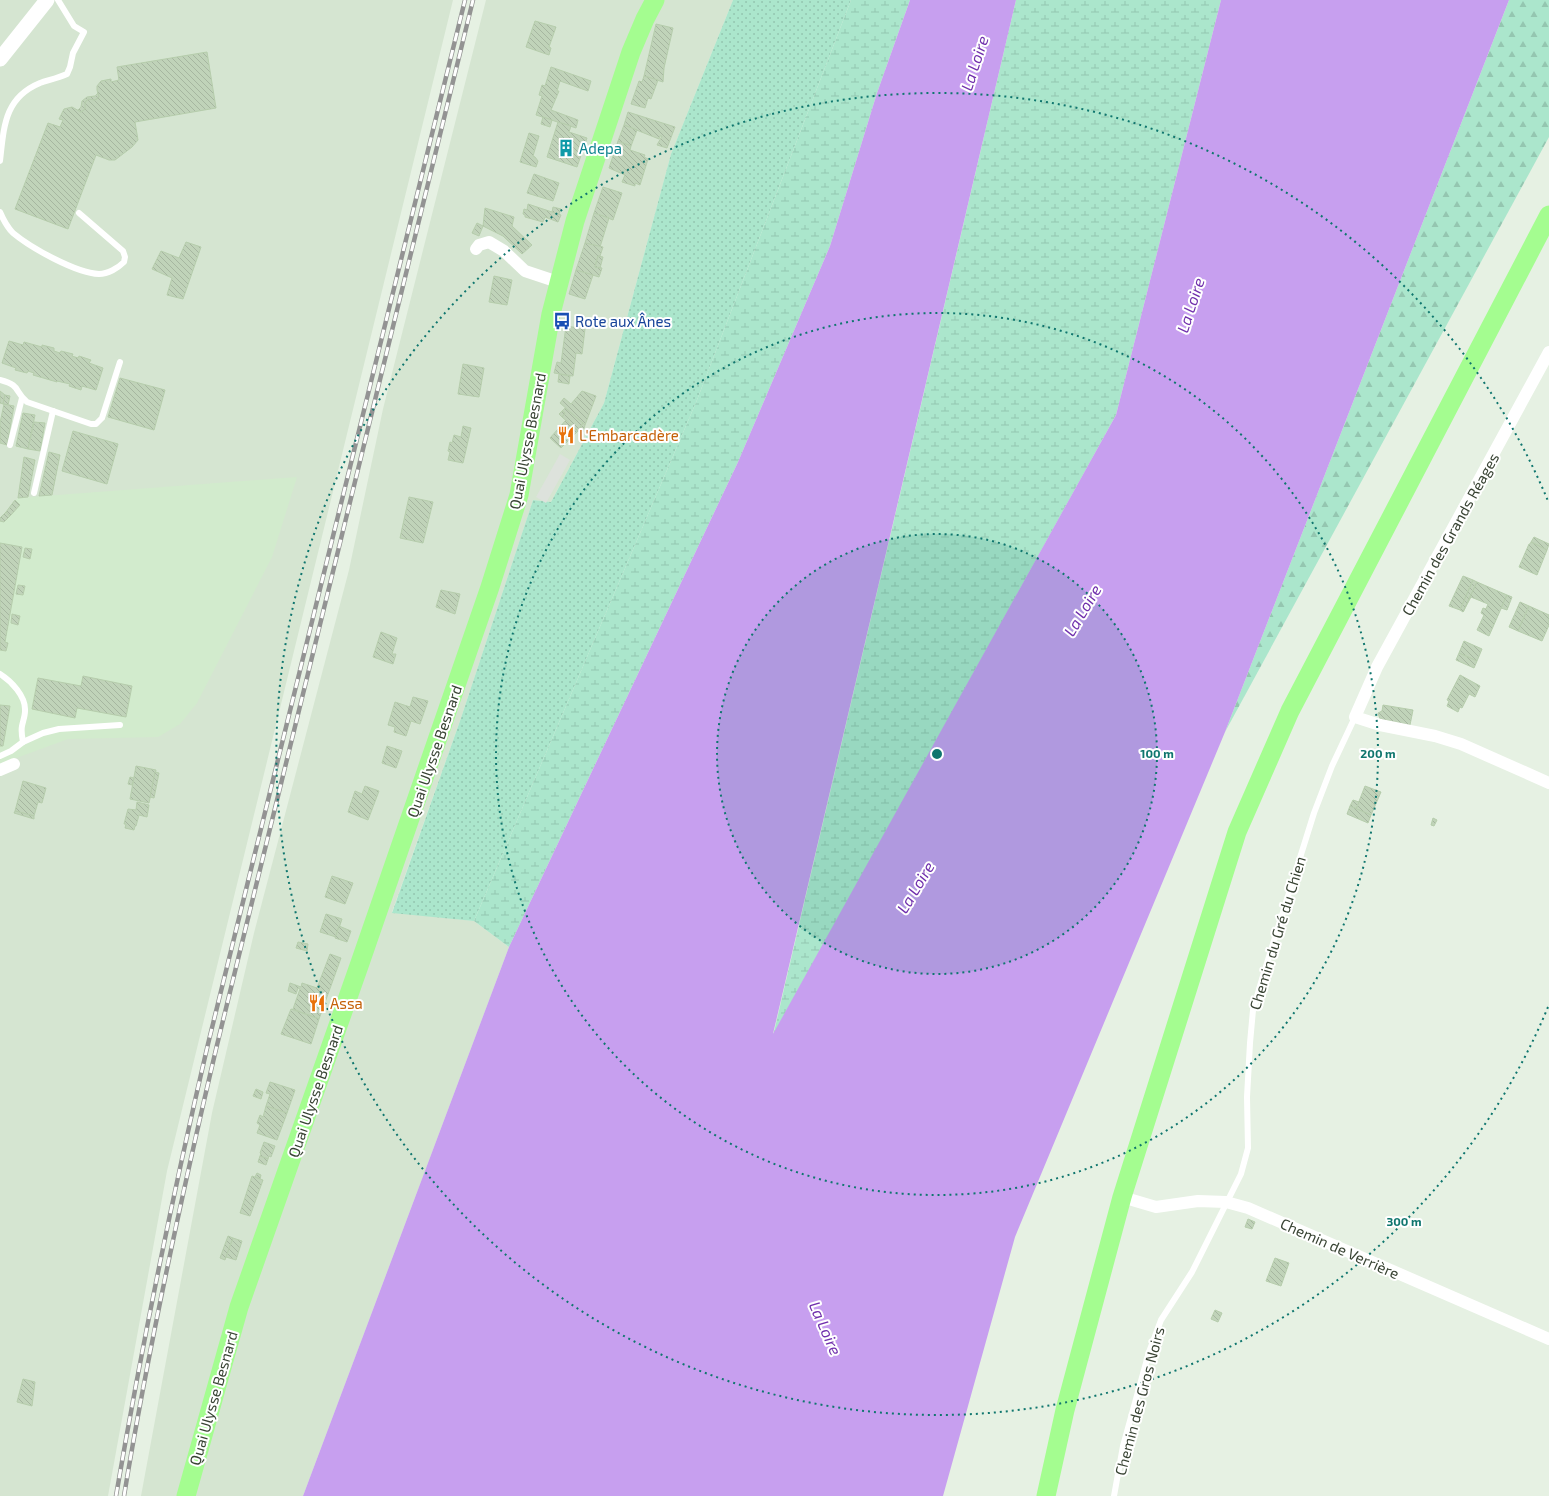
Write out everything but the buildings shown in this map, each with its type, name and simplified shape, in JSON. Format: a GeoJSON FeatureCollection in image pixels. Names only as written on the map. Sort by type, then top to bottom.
{"type":"FeatureCollection","features":[{"type":"Feature","properties":{"kind":"main road","name":"Quai Ulysse Besnard"},"geometry":{"type":"LineString","coordinates":[[186,1496],[239,1307],[490,587],[517,502],[558,282],[575,221],[631,52],[655,0]]}},
{"type":"Feature","properties":{"kind":"main road"},"geometry":{"type":"LineString","coordinates":[[1046,1496],[1065,1410],[1122,1197],[1237,832],[1290,711],[1549,215]]}},
{"type":"Feature","properties":{"kind":"street"},"geometry":{"type":"LineString","coordinates":[[0,59],[47,0]]}},
{"type":"Feature","properties":{"kind":"street"},"geometry":{"type":"LineString","coordinates":[[476,249],[479,245],[489,242],[504,251],[525,271],[558,282]]}},
{"type":"Feature","properties":{"kind":"street","name":"Chemin des Grands Réages"},"geometry":{"type":"LineString","coordinates":[[1355,717],[1377,667],[1549,352]]}},
{"type":"Feature","properties":{"kind":"street"},"geometry":{"type":"LineString","coordinates":[[1355,717],[1380,725],[1435,736],[1461,744],[1549,783]]}},
{"type":"Feature","properties":{"kind":"street"},"geometry":{"type":"LineString","coordinates":[[0,770],[14,764]]}},
{"type":"Feature","properties":{"kind":"street","name":"Chemin de Verrière"},"geometry":{"type":"LineString","coordinates":[[1122,1197],[1156,1207],[1198,1201],[1226,1202],[1248,1208],[1549,1339]]}},
{"type":"Feature","properties":{"kind":"lane"},"geometry":{"type":"LineString","coordinates":[[0,161],[5,121],[12,104],[26,92],[39,84],[67,74],[74,53],[84,32],[74,26],[58,0]]}},
{"type":"Feature","properties":{"kind":"lane"},"geometry":{"type":"LineString","coordinates":[[0,212],[3,220],[13,232],[28,243],[61,262],[85,272],[101,274],[120,266],[124,262],[125,257],[123,251],[79,213]]}},
{"type":"Feature","properties":{"kind":"lane"},"geometry":{"type":"LineString","coordinates":[[0,380],[12,383],[18,389],[22,398],[27,402],[91,424],[99,422],[102,418],[120,362]]}},
{"type":"Feature","properties":{"kind":"lane"},"geometry":{"type":"LineString","coordinates":[[10,444],[22,398]]}},
{"type":"Feature","properties":{"kind":"lane"},"geometry":{"type":"LineString","coordinates":[[34,493],[53,411]]}},
{"type":"Feature","properties":{"kind":"lane"},"geometry":{"type":"LineString","coordinates":[[0,674],[9,680],[25,704],[26,712],[22,728],[23,742]]}},
{"type":"Feature","properties":{"kind":"lane","name":"Chemin du Gré du Chien"},"geometry":{"type":"LineString","coordinates":[[1226,1202],[1241,1174],[1248,1148],[1248,1097],[1253,1010],[1314,813],[1332,766],[1355,717]]}},
{"type":"Feature","properties":{"kind":"lane"},"geometry":{"type":"LineString","coordinates":[[0,756],[11,751],[23,742],[43,733],[59,729],[120,726]]}},
{"type":"Feature","properties":{"kind":"lane","name":"Chemin des Gros Noirs"},"geometry":{"type":"LineString","coordinates":[[1114,1496],[1127,1432],[1149,1352],[1161,1320],[1192,1272],[1218,1222],[1226,1202]]}},
{"type":"Feature","properties":{"kind":"shaded area"},"geometry":{"type":"Polygon","coordinates":[[[0,0],[453,0],[167,1171],[108,1496],[0,1496],[0,0]]]}},
{"type":"Feature","properties":{"kind":"shaded area"},"geometry":{"type":"Polygon","coordinates":[[[486,0],[733,0],[671,154],[604,403],[551,502],[533,500],[461,718],[392,912],[474,921],[509,947],[303,1496],[141,1496],[212,1113],[254,933],[349,570],[383,409],[486,0]]]}},
{"type":"Feature","properties":{"kind":"shaded area"},"geometry":{"type":"Polygon","coordinates":[[[560,454],[570,460],[546,503],[536,497],[560,454]]]}},
{"type":"Feature","properties":{"kind":"shaded area"},"geometry":{"type":"Polygon","coordinates":[[[297,477],[272,557],[197,703],[180,724],[158,737],[68,739],[0,764],[0,518],[18,498],[297,477]]]}},
{"type":"Feature","properties":{"kind":"green space"},"geometry":{"type":"Polygon","coordinates":[[[733,0],[851,0],[697,400],[474,921],[392,913],[461,718],[533,500],[551,502],[604,403],[671,154],[733,0]]]}},
{"type":"Feature","properties":{"kind":"green space"},"geometry":{"type":"Polygon","coordinates":[[[851,0],[910,0],[877,93],[830,246],[738,462],[509,947],[474,921],[697,400],[851,0]]]}},
{"type":"Feature","properties":{"kind":"green space"},"geometry":{"type":"Polygon","coordinates":[[[1016,0],[1221,0],[1116,415],[773,1036],[1016,0]]]}},
{"type":"Feature","properties":{"kind":"green space"},"geometry":{"type":"Polygon","coordinates":[[[1509,0],[1549,0],[1549,137],[1225,732],[1509,0]]]}},
{"type":"Feature","properties":{"kind":"water","name":"La Loire"},"geometry":{"type":"Polygon","coordinates":[[[910,0],[1016,0],[773,1034],[1116,415],[1221,0],[1509,0],[1225,732],[1015,1237],[943,1496],[303,1496],[509,947],[738,462],[830,246],[877,93],[910,0]]]}},
{"type":"Feature","properties":{"kind":"railway"},"geometry":{"type":"LineString","coordinates":[[116,1496],[136,1382],[208,1044],[465,0]]}},
{"type":"Feature","properties":{"kind":"railway"},"geometry":{"type":"LineString","coordinates":[[124,1496],[144,1382],[167,1269],[217,1045],[473,0]]}},
{"type":"Feature","properties":{"kind":"place","name":"Adepa"},"geometry":{"type":"Point","coordinates":[566,148]}},
{"type":"Feature","properties":{"kind":"place","name":"Rote aux Ânes"},"geometry":{"type":"Point","coordinates":[562,321]}},
{"type":"Feature","properties":{"kind":"place","name":"L'Embarcadère"},"geometry":{"type":"Point","coordinates":[566,435]}},
{"type":"Feature","properties":{"kind":"place","name":"Assa"},"geometry":{"type":"Point","coordinates":[317,1003]}}]}
